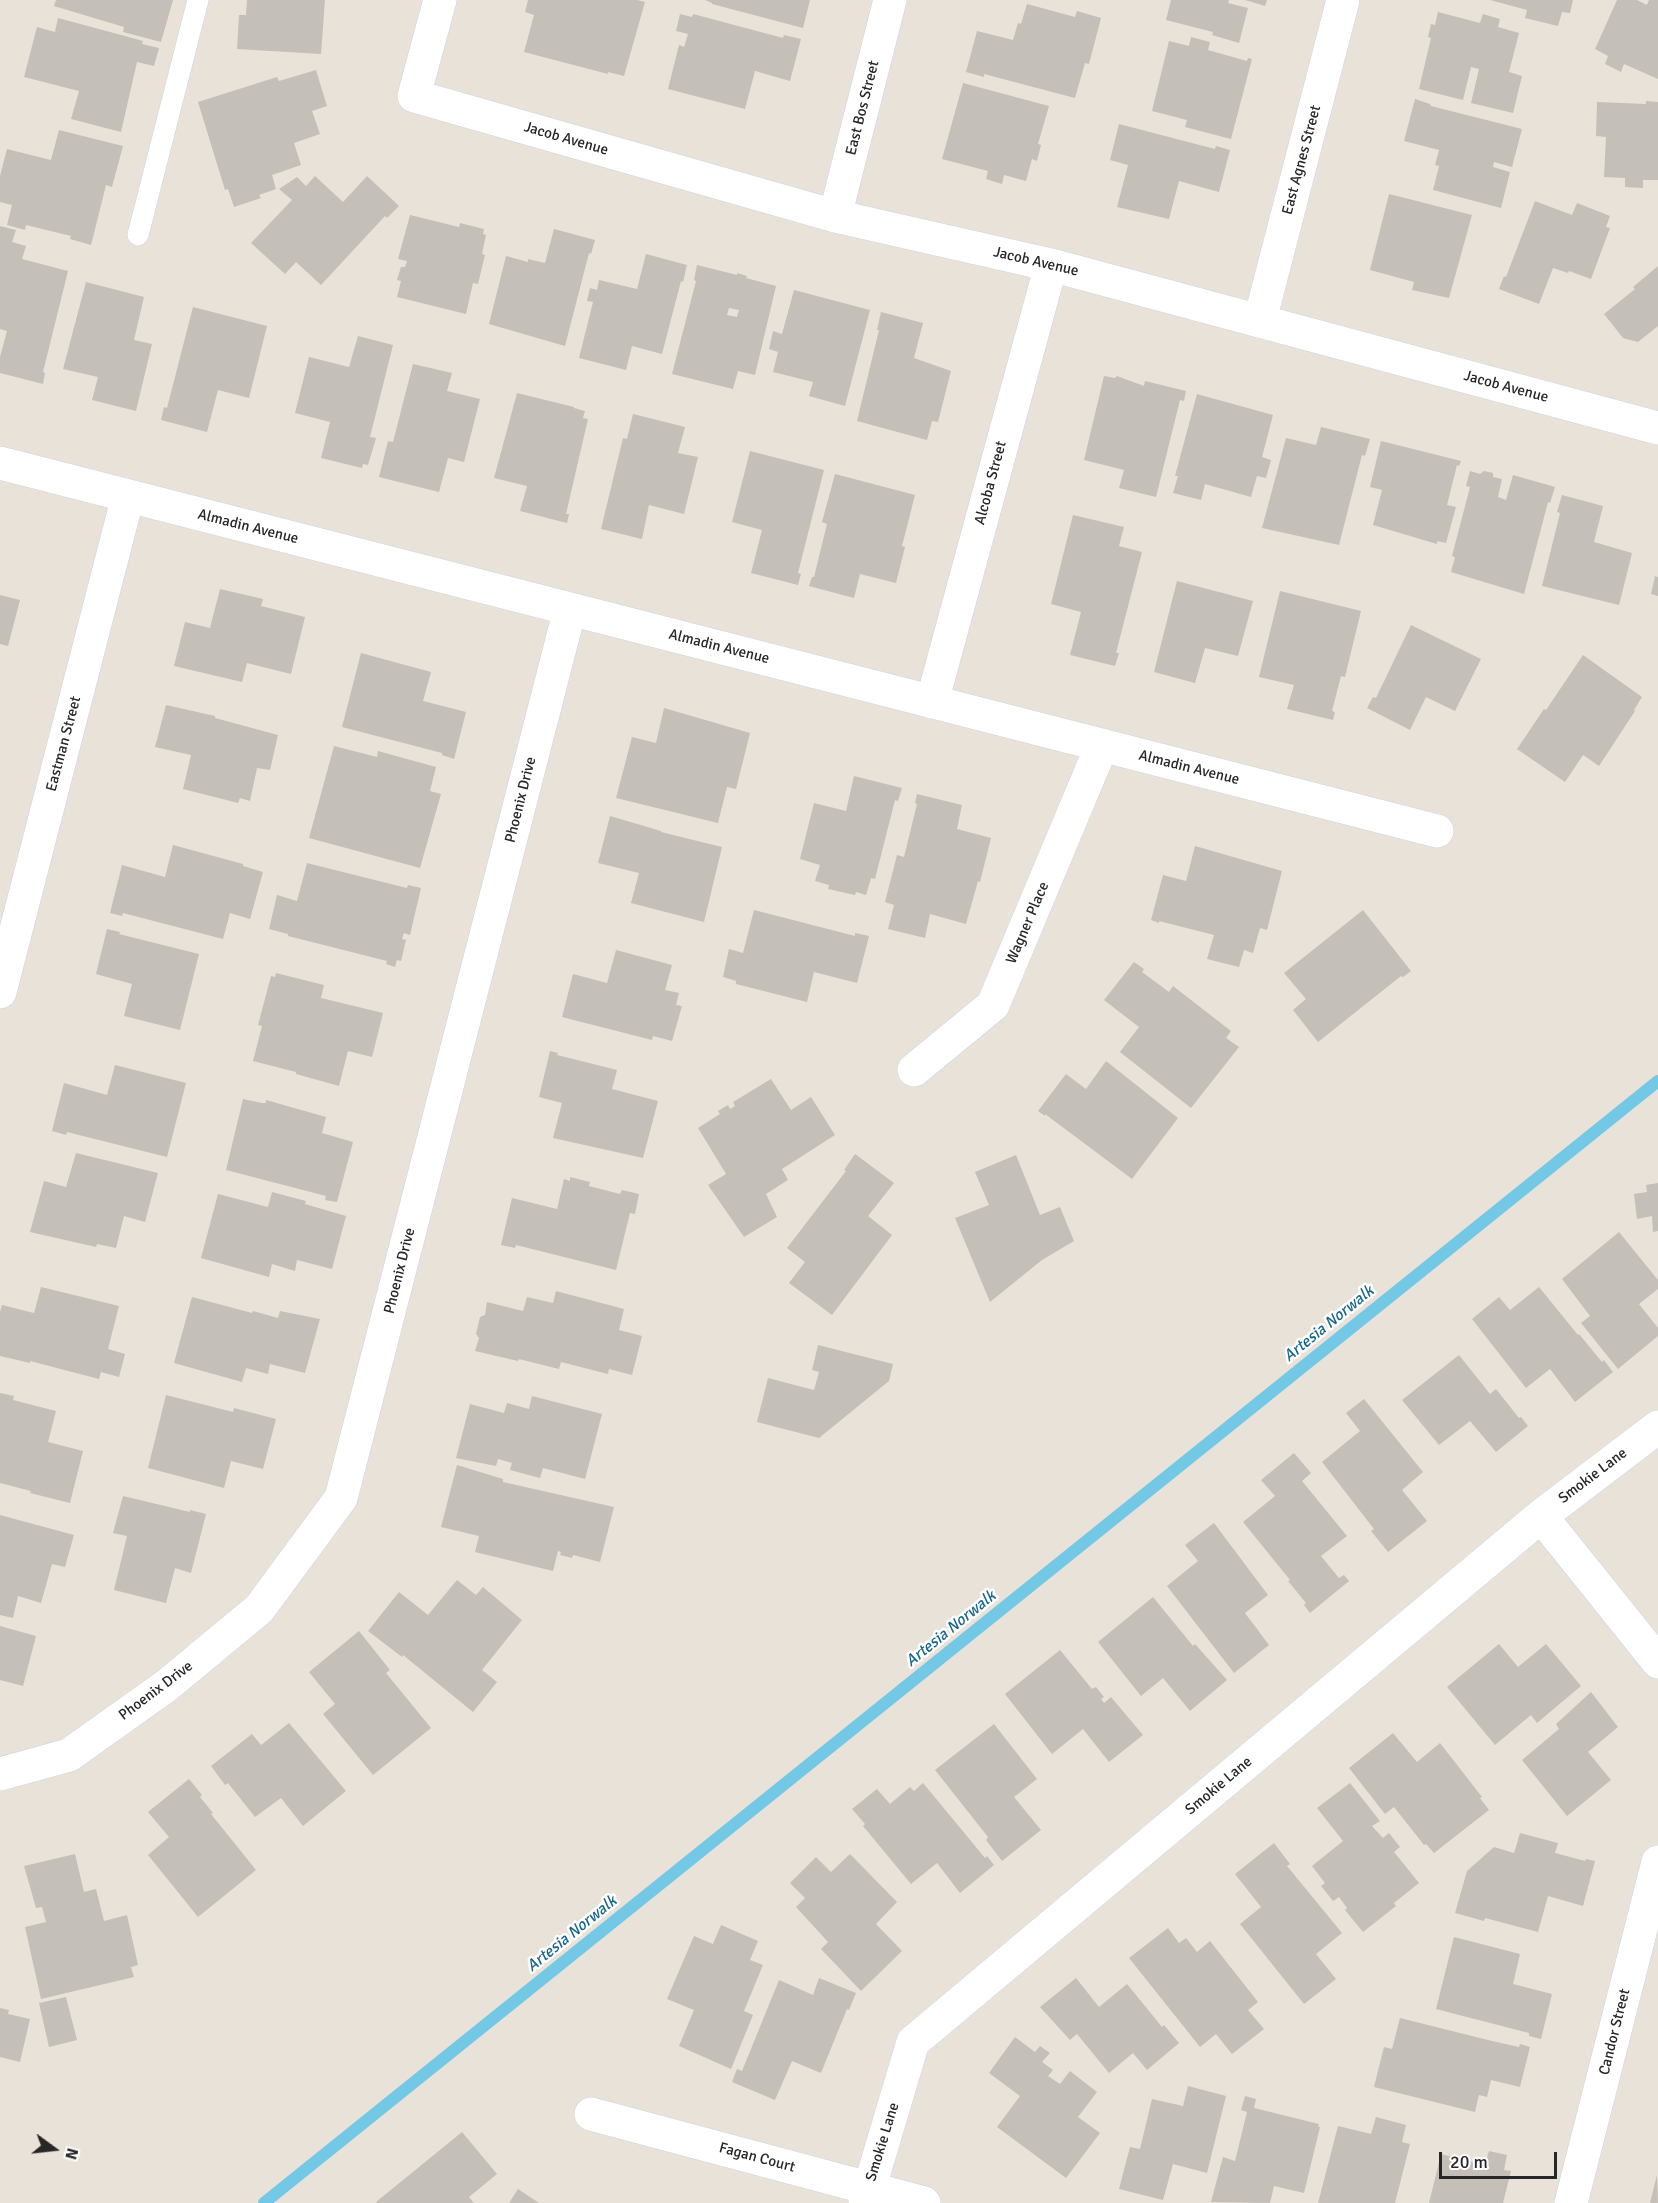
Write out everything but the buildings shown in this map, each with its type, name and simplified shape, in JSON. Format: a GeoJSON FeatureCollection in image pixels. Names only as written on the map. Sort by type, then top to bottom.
{"type":"FeatureCollection","features":[{"type":"Feature","properties":{"kind":"street","name":"Jacob Avenue"},"geometry":{"type":"LineString","coordinates":[[440,0],[414,96],[835,216],[1051,265],[1658,428]]}},
{"type":"Feature","properties":{"kind":"street","name":"East Bos Street"},"geometry":{"type":"LineString","coordinates":[[835,216],[890,0]]}},
{"type":"Feature","properties":{"kind":"street","name":"East Agnes Street"},"geometry":{"type":"LineString","coordinates":[[1260,320],[1343,0]]}},
{"type":"Feature","properties":{"kind":"street","name":"Alcoba Street"},"geometry":{"type":"LineString","coordinates":[[932,702],[1051,265]]}},
{"type":"Feature","properties":{"kind":"street","name":"Almadin Avenue"},"geometry":{"type":"LineString","coordinates":[[0,463],[1437,831]]}},
{"type":"Feature","properties":{"kind":"street","name":"Eastman Street"},"geometry":{"type":"LineString","coordinates":[[0,992],[128,496]]}},
{"type":"Feature","properties":{"kind":"street","name":"Phoenix Drive"},"geometry":{"type":"LineString","coordinates":[[0,1774],[69,1755],[166,1686],[259,1609],[341,1498],[570,609]]}},
{"type":"Feature","properties":{"kind":"street","name":"Wagner Place"},"geometry":{"type":"LineString","coordinates":[[914,1070],[993,1005],[1102,745]]}},
{"type":"Feature","properties":{"kind":"street","name":"Smokie Lane"},"geometry":{"type":"LineString","coordinates":[[867,2195],[913,2042],[1541,1516],[1658,1427]]}},
{"type":"Feature","properties":{"kind":"street"},"geometry":{"type":"LineString","coordinates":[[1541,1516],[1658,1662]]}},
{"type":"Feature","properties":{"kind":"street","name":"Candor Street"},"geometry":{"type":"LineString","coordinates":[[1571,2203],[1658,1862]]}},
{"type":"Feature","properties":{"kind":"street","name":"Fagan Court"},"geometry":{"type":"LineString","coordinates":[[591,2114],[867,2195],[924,2203]]}},
{"type":"Feature","properties":{"kind":"lane"},"geometry":{"type":"LineString","coordinates":[[138,235],[198,0]]}},
{"type":"Feature","properties":{"kind":"waterway","name":"Artesia Norwalk"},"geometry":{"type":"LineString","coordinates":[[264,2203],[1658,1081]]}}]}
